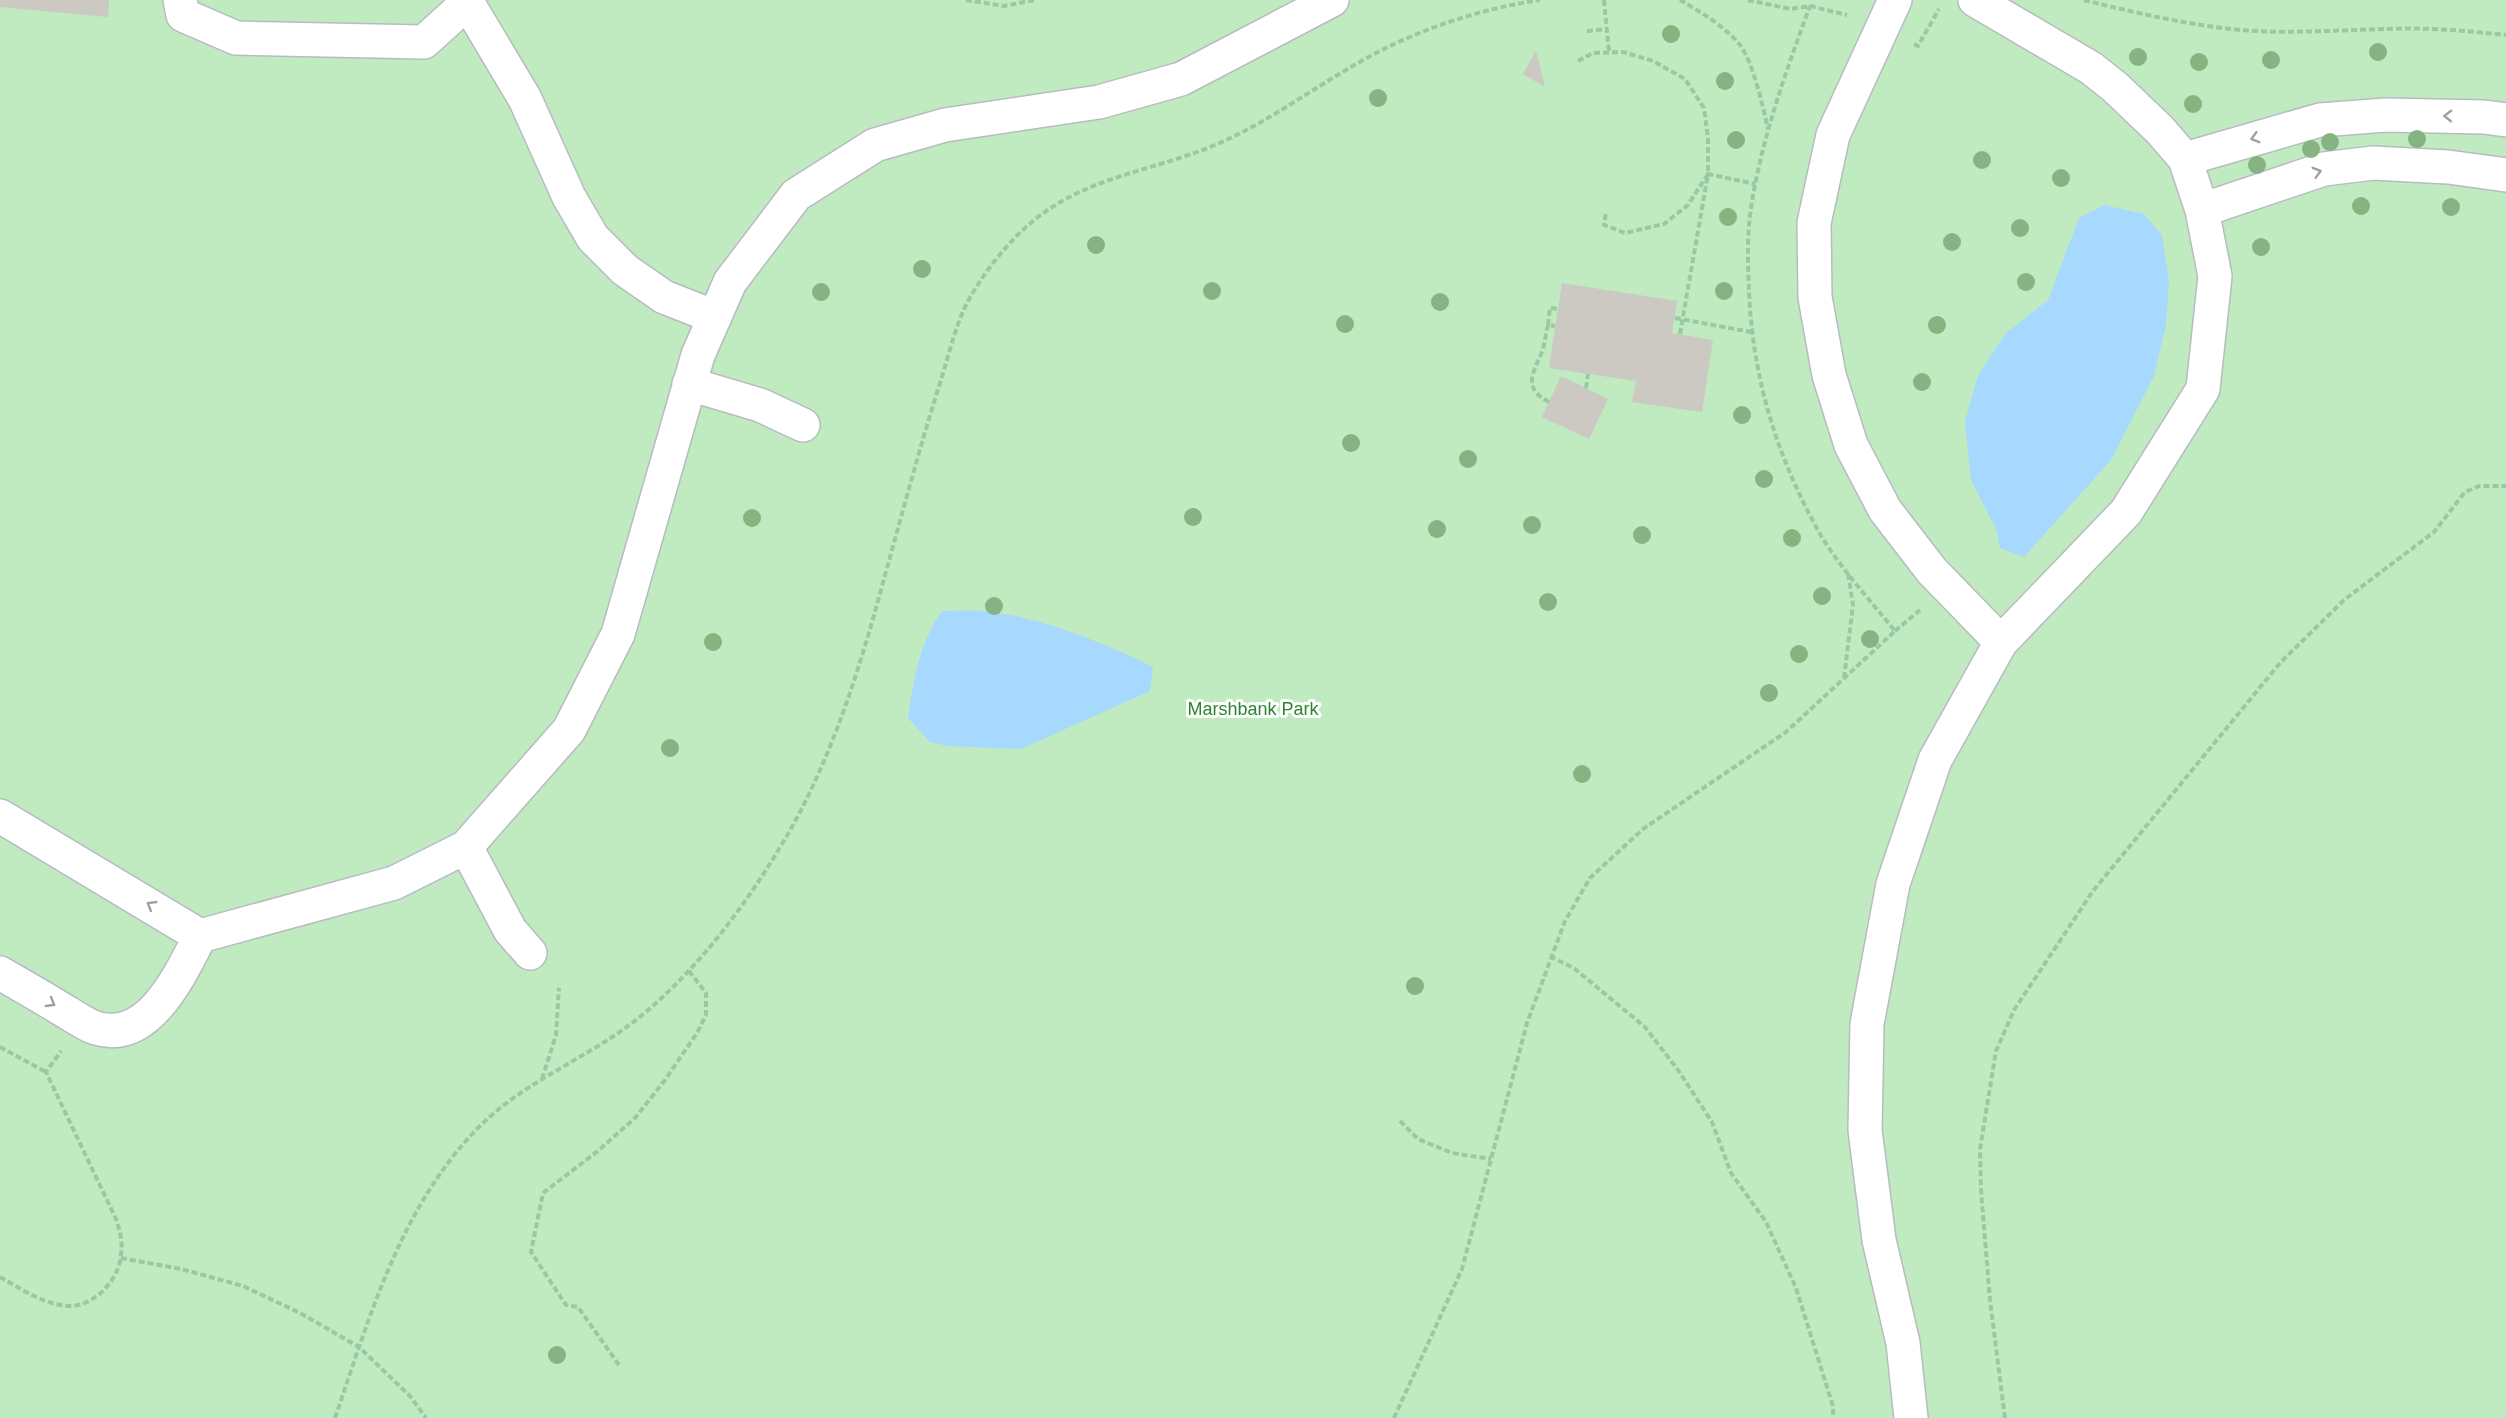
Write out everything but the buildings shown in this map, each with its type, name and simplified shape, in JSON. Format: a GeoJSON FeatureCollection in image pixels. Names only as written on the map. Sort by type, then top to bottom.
{"type":"FeatureCollection","features":[{"type":"Feature","properties":{"kind":"lane"},"geometry":{"type":"LineString","coordinates":[[180,0],[183,15],[236,38],[424,42],[466,1],[525,99],[569,197],[593,238],[626,270],[664,297],[715,317]]}},
{"type":"Feature","properties":{"kind":"lane"},"geometry":{"type":"LineString","coordinates":[[0,816],[200,936],[394,883],[466,847],[569,730],[618,634],[698,355],[730,282],[796,195],[875,145],[945,125],[1099,102],[1181,79],[1332,0]]}},
{"type":"Feature","properties":{"kind":"lane"},"geometry":{"type":"LineString","coordinates":[[1895,0],[1833,135],[1814,223],[1815,297],[1829,375],[1851,445],[1885,510],[1932,571],[2001,642]]}},
{"type":"Feature","properties":{"kind":"lane"},"geometry":{"type":"LineString","coordinates":[[1911,1418],[1904,1343],[1879,1240],[1865,1130],[1867,1023],[1893,884],[1935,760],[2001,642],[2126,512],[2203,389],[2215,276],[2202,210],[2185,159],[2115,87],[2091,68],[1975,0]]}},
{"type":"Feature","properties":{"kind":"lane"},"geometry":{"type":"LineString","coordinates":[[2185,159],[2320,120],[2386,115],[2484,117],[2506,120]]}},
{"type":"Feature","properties":{"kind":"lane"},"geometry":{"type":"LineString","coordinates":[[2202,210],[2324,169],[2373,163],[2448,167],[2506,175]]}},
{"type":"Feature","properties":{"kind":"lane"},"geometry":{"type":"LineString","coordinates":[[689,384],[760,405],[803,425]]}},
{"type":"Feature","properties":{"kind":"lane"},"geometry":{"type":"LineString","coordinates":[[466,847],[510,930],[530,953]]}},
{"type":"Feature","properties":{"kind":"lane"},"geometry":{"type":"LineString","coordinates":[[0,973],[96,1029],[122,1031],[146,1017],[166,997],[200,936]]}},
{"type":"Feature","properties":{"kind":"path"},"geometry":{"type":"LineString","coordinates":[[966,0],[1004,6],[1035,0]]}},
{"type":"Feature","properties":{"kind":"path"},"geometry":{"type":"LineString","coordinates":[[335,1418],[381,1285],[406,1230],[441,1172],[480,1126],[526,1088],[574,1061],[636,1020],[689,971],[739,909],[783,843],[820,768],[845,704],[867,639],[925,431],[965,306],[994,262],[1025,228],[1060,201],[1102,181],[1213,146],[1266,120],[1382,50],[1438,26],[1502,5],[1540,0]]}},
{"type":"Feature","properties":{"kind":"path"},"geometry":{"type":"LineString","coordinates":[[1604,0],[1609,52]]}},
{"type":"Feature","properties":{"kind":"path"},"geometry":{"type":"LineString","coordinates":[[1680,0],[1703,14],[1740,45],[1757,84],[1768,129]]}},
{"type":"Feature","properties":{"kind":"path"},"geometry":{"type":"LineString","coordinates":[[2084,0],[2185,22],[2242,30],[2296,32],[2389,28],[2457,30],[2506,35]]}},
{"type":"Feature","properties":{"kind":"path"},"geometry":{"type":"LineString","coordinates":[[1394,1418],[1462,1269],[1527,1023],[1550,956],[1565,921],[1590,878],[1642,829],[1786,732],[1895,631],[1821,534],[1771,425],[1758,377],[1751,332],[1748,270],[1750,217],[1755,184],[1768,129],[1810,6]]}},
{"type":"Feature","properties":{"kind":"path"},"geometry":{"type":"LineString","coordinates":[[1587,31],[1607,29]]}},
{"type":"Feature","properties":{"kind":"path"},"geometry":{"type":"LineString","coordinates":[[1578,61],[1593,53],[1609,52],[1623,52],[1653,61],[1685,79],[1704,108],[1708,138],[1708,174],[1680,334]]}},
{"type":"Feature","properties":{"kind":"path"},"geometry":{"type":"LineString","coordinates":[[1708,174],[1755,184]]}},
{"type":"Feature","properties":{"kind":"path"},"geometry":{"type":"LineString","coordinates":[[1606,212],[1604,225],[1624,233],[1664,224],[1688,206],[1708,174]]}},
{"type":"Feature","properties":{"kind":"path"},"geometry":{"type":"LineString","coordinates":[[1549,402],[1539,397],[1532,387],[1532,372],[1543,348],[1550,308],[1558,309]]}},
{"type":"Feature","properties":{"kind":"path"},"geometry":{"type":"LineString","coordinates":[[1675,318],[1751,332]]}},
{"type":"Feature","properties":{"kind":"path"},"geometry":{"type":"LineString","coordinates":[[1548,325],[1555,326]]}},
{"type":"Feature","properties":{"kind":"path"},"geometry":{"type":"LineString","coordinates":[[1586,388],[1588,374]]}},
{"type":"Feature","properties":{"kind":"path"},"geometry":{"type":"LineString","coordinates":[[2005,1418],[1990,1300],[1980,1149],[1996,1051],[2014,1010],[2093,891],[2280,663],[2344,600],[2434,532],[2465,492],[2479,486],[2506,486]]}},
{"type":"Feature","properties":{"kind":"path"},"geometry":{"type":"LineString","coordinates":[[1844,679],[1853,605],[1848,572]]}},
{"type":"Feature","properties":{"kind":"path"},"geometry":{"type":"LineString","coordinates":[[1550,956],[1575,969],[1645,1027],[1678,1070],[1712,1122],[1731,1173],[1766,1222],[1796,1288],[1832,1403],[1834,1418]]}},
{"type":"Feature","properties":{"kind":"path"},"geometry":{"type":"LineString","coordinates":[[619,1365],[578,1306],[566,1305],[531,1251],[543,1193],[598,1151],[635,1118],[665,1080],[697,1033],[706,1015],[706,993],[689,971]]}},
{"type":"Feature","properties":{"kind":"path"},"geometry":{"type":"LineString","coordinates":[[542,1079],[556,1035],[559,988]]}},
{"type":"Feature","properties":{"kind":"path"},"geometry":{"type":"LineString","coordinates":[[46,1072],[80,1020]]}},
{"type":"Feature","properties":{"kind":"path"},"geometry":{"type":"LineString","coordinates":[[0,1047],[46,1072],[116,1219],[122,1239],[121,1258],[115,1275],[91,1301],[69,1306],[41,1299],[0,1277]]}},
{"type":"Feature","properties":{"kind":"path"},"geometry":{"type":"LineString","coordinates":[[1400,1121],[1418,1139],[1452,1153],[1491,1159]]}},
{"type":"Feature","properties":{"kind":"path"},"geometry":{"type":"LineString","coordinates":[[121,1258],[181,1269],[243,1286],[300,1313],[359,1347],[410,1396],[426,1418]]}},
{"type":"Feature","properties":{"kind":"green space","name":"Marshbank Park"},"geometry":{"type":"Polygon","coordinates":[[[0,0],[2506,0],[2506,1418],[0,1418],[0,0]]]}},
{"type":"Feature","properties":{"kind":"water"},"geometry":{"type":"Polygon","coordinates":[[[2104,205],[2144,214],[2162,235],[2169,282],[2166,325],[2154,376],[2111,460],[2024,557],[2000,548],[1997,531],[1971,480],[1965,421],[1978,376],[2005,334],[2048,300],[2079,218],[2104,205]]]}},
{"type":"Feature","properties":{"kind":"water"},"geometry":{"type":"Polygon","coordinates":[[[942,611],[1006,614],[1049,625],[1113,648],[1153,667],[1150,691],[1021,749],[947,746],[930,742],[908,718],[915,675],[923,649],[942,611]]]}}]}
